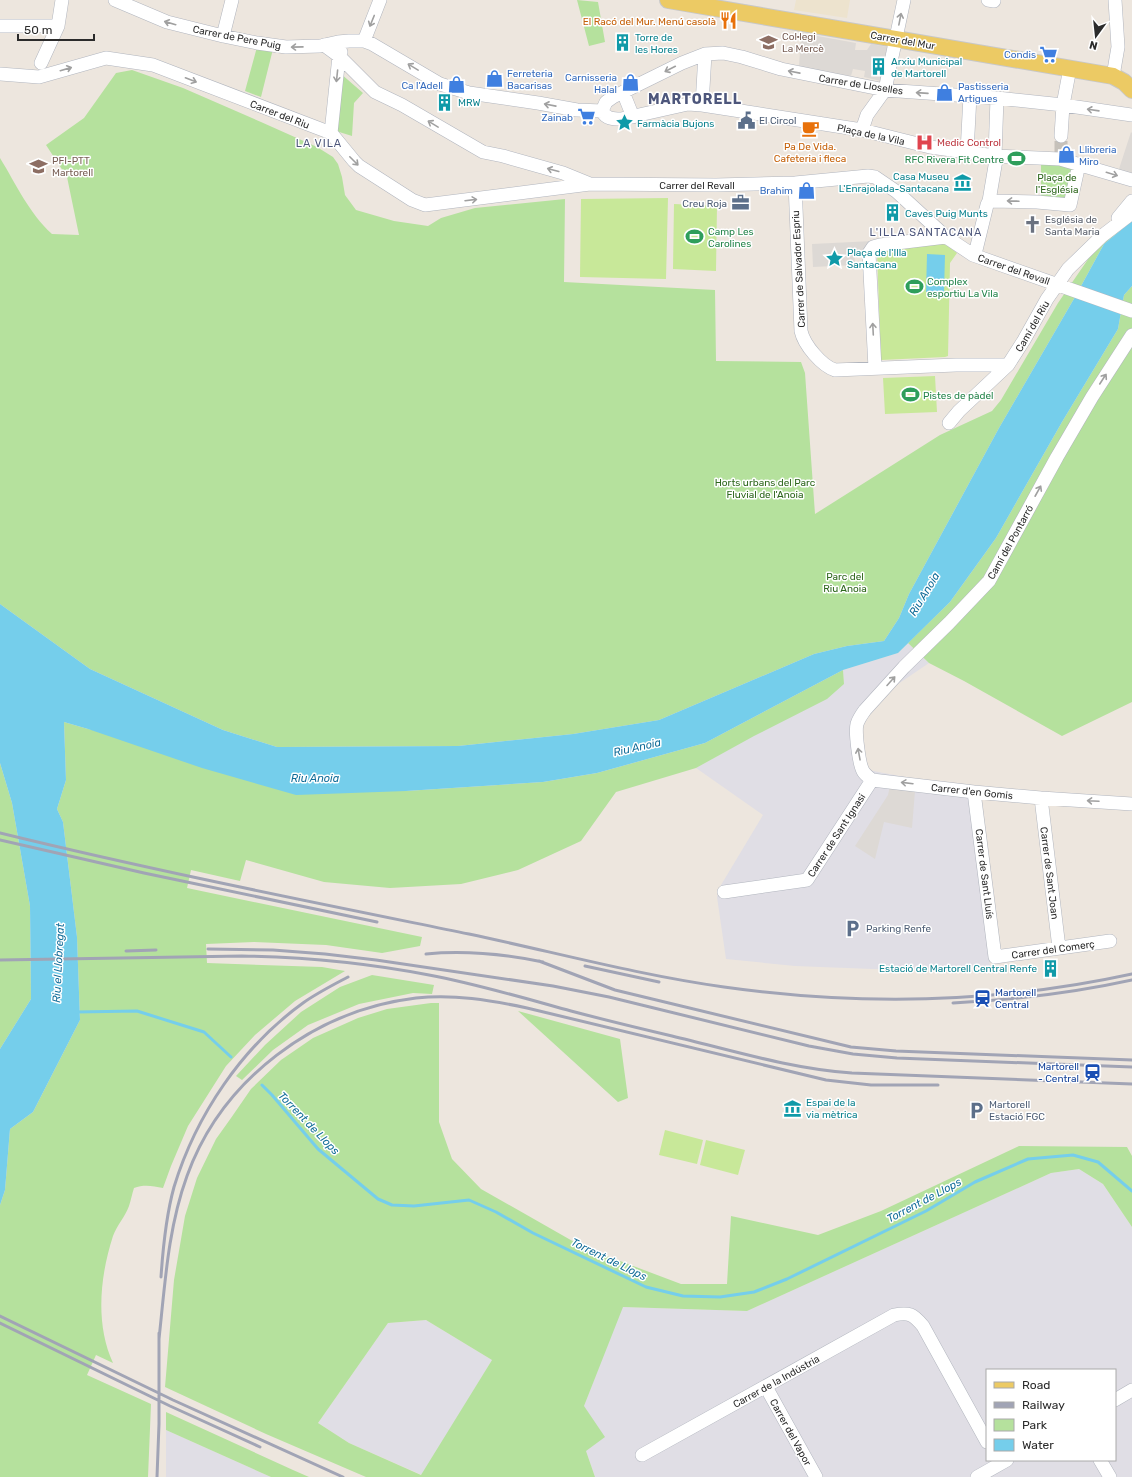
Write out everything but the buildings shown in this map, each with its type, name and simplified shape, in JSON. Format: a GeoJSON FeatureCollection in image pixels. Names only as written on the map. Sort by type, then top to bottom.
{"type":"FeatureCollection","features":[{"type":"Feature","properties":{"kind":"main road","name":"Carrer del Mur"},"geometry":{"type":"LineString","coordinates":[[668,0],[1113,76],[1124,82],[1132,90]]}},
{"type":"Feature","properties":{"kind":"street"},"geometry":{"type":"LineString","coordinates":[[40,69],[58,26],[62,0]]}},
{"type":"Feature","properties":{"kind":"street","name":"Carrer de Pere Puig"},"geometry":{"type":"LineString","coordinates":[[116,0],[168,22],[257,43],[286,47],[364,41]]}},
{"type":"Feature","properties":{"kind":"street"},"geometry":{"type":"LineString","coordinates":[[223,36],[232,0]]}},
{"type":"Feature","properties":{"kind":"street"},"geometry":{"type":"LineString","coordinates":[[380,0],[364,41],[440,84],[469,93],[577,110],[602,111]]}},
{"type":"Feature","properties":{"kind":"street"},"geometry":{"type":"LineString","coordinates":[[862,130],[867,115],[885,90],[904,0]]}},
{"type":"Feature","properties":{"kind":"street"},"geometry":{"type":"LineString","coordinates":[[988,0],[994,0]]}},
{"type":"Feature","properties":{"kind":"street"},"geometry":{"type":"LineString","coordinates":[[1113,76],[1118,47],[1115,0]]}},
{"type":"Feature","properties":{"kind":"street"},"geometry":{"type":"LineString","coordinates":[[0,26],[58,26]]}},
{"type":"Feature","properties":{"kind":"street"},"geometry":{"type":"LineString","coordinates":[[331,133],[339,56],[342,48],[349,41]]}},
{"type":"Feature","properties":{"kind":"street","name":"Carrer del Revall"},"geometry":{"type":"LineString","coordinates":[[324,45],[339,56],[376,92],[402,105],[483,152],[503,156],[563,173],[590,184],[716,185],[795,183],[868,176],[875,177],[897,192],[946,237],[973,255],[1075,290],[1132,312]]}},
{"type":"Feature","properties":{"kind":"street","name":"Carrer de Lloselles"},"geometry":{"type":"LineString","coordinates":[[602,111],[606,102],[682,63],[705,54],[723,53],[781,69],[885,90],[997,98],[1063,105],[1132,115]]}},
{"type":"Feature","properties":{"kind":"street"},"geometry":{"type":"LineString","coordinates":[[702,105],[705,54]]}},
{"type":"Feature","properties":{"kind":"street","name":"Carrer del Riu"},"geometry":{"type":"LineString","coordinates":[[0,74],[106,58],[153,65],[331,133],[359,166],[412,200],[425,205],[590,184]]}},
{"type":"Feature","properties":{"kind":"street"},"geometry":{"type":"LineString","coordinates":[[1061,136],[1063,105],[1070,68]]}},
{"type":"Feature","properties":{"kind":"street"},"geometry":{"type":"LineString","coordinates":[[623,92],[633,117]]}},
{"type":"Feature","properties":{"kind":"street"},"geometry":{"type":"LineString","coordinates":[[967,152],[970,96]]}},
{"type":"Feature","properties":{"kind":"street"},"geometry":{"type":"LineString","coordinates":[[973,255],[976,250],[989,201],[996,160],[997,98]]}},
{"type":"Feature","properties":{"kind":"street","name":"Plaça de la Vila"},"geometry":{"type":"LineString","coordinates":[[602,111],[606,117],[614,119],[633,117],[688,104],[702,105],[862,130],[930,147],[995,156],[1060,157],[1132,180]]}},
{"type":"Feature","properties":{"kind":"street"},"geometry":{"type":"LineString","coordinates":[[989,201],[1037,202],[1070,205],[1079,164]]}},
{"type":"Feature","properties":{"kind":"street","name":"Carrer de Salvador Espriu"},"geometry":{"type":"LineString","coordinates":[[795,183],[801,332],[803,339],[824,365],[835,370],[956,365],[1008,365]]}},
{"type":"Feature","properties":{"kind":"street"},"geometry":{"type":"LineString","coordinates":[[1102,236],[1132,202]]}},
{"type":"Feature","properties":{"kind":"street","name":"Camí del Riu"},"geometry":{"type":"LineString","coordinates":[[949,423],[1008,365],[1047,299],[1072,265],[1102,236],[1132,213]]}},
{"type":"Feature","properties":{"kind":"street"},"geometry":{"type":"LineString","coordinates":[[875,368],[869,253],[873,248],[880,245],[946,237]]}},
{"type":"Feature","properties":{"kind":"street","name":"Camí del Pontarró"},"geometry":{"type":"LineString","coordinates":[[872,780],[866,776],[862,770],[856,735],[857,725],[861,716],[904,667],[989,581],[1057,457],[1092,397],[1132,335]]}},
{"type":"Feature","properties":{"kind":"street","name":"Carrer d'en Gomis"},"geometry":{"type":"LineString","coordinates":[[872,780],[974,792],[1132,804]]}},
{"type":"Feature","properties":{"kind":"street","name":"Carrer de Sant Ignasi"},"geometry":{"type":"LineString","coordinates":[[724,892],[808,880],[872,780]]}},
{"type":"Feature","properties":{"kind":"street","name":"Carrer de Sant Lluís"},"geometry":{"type":"LineString","coordinates":[[974,792],[995,956]]}},
{"type":"Feature","properties":{"kind":"street","name":"Carrer de Sant Joan"},"geometry":{"type":"LineString","coordinates":[[1041,798],[1059,948]]}},
{"type":"Feature","properties":{"kind":"street","name":"Carrer del Comerç"},"geometry":{"type":"LineString","coordinates":[[995,956],[1110,941]]}},
{"type":"Feature","properties":{"kind":"street","name":"Carrer de la Indústria"},"geometry":{"type":"LineString","coordinates":[[642,1455],[894,1315],[903,1313],[916,1317],[923,1326],[986,1440]]}},
{"type":"Feature","properties":{"kind":"street","name":"Carrer del Vapor"},"geometry":{"type":"LineString","coordinates":[[766,1387],[816,1477]]}},
{"type":"Feature","properties":{"kind":"street"},"geometry":{"type":"LineString","coordinates":[[1116,1399],[1132,1390]]}},
{"type":"Feature","properties":{"kind":"street"},"geometry":{"type":"LineString","coordinates":[[977,1477],[1001,1461]]}},
{"type":"Feature","properties":{"kind":"street"},"geometry":{"type":"LineString","coordinates":[[1101,1461],[1110,1477]]}},
{"type":"Feature","properties":{"kind":"shaded area","name":"Col·legi La Mercè"},"geometry":{"type":"Polygon","coordinates":[[[796,0],[850,0],[847,18],[794,10],[796,0]]]}},
{"type":"Feature","properties":{"kind":"shaded area"},"geometry":{"type":"Polygon","coordinates":[[[801,33],[856,43],[855,50],[867,50],[871,44],[887,47],[881,81],[864,77],[865,71],[853,69],[851,76],[799,67],[801,33]]]}},
{"type":"Feature","properties":{"kind":"shaded area"},"geometry":{"type":"Polygon","coordinates":[[[1131,132],[1132,133],[1132,174],[1119,169],[1131,132]]]}},
{"type":"Feature","properties":{"kind":"shaded area","name":"Plaça de l'Illa Santacana"},"geometry":{"type":"Polygon","coordinates":[[[873,241],[864,251],[854,252],[855,265],[813,267],[812,244],[873,241]]]}},
{"type":"Feature","properties":{"kind":"shaded area"},"geometry":{"type":"Polygon","coordinates":[[[908,643],[929,663],[879,697],[860,723],[868,770],[968,789],[990,966],[925,970],[872,969],[795,966],[726,959],[717,897],[721,885],[763,815],[696,768],[844,684],[843,670],[898,653],[908,643]]]}},
{"type":"Feature","properties":{"kind":"shaded area"},"geometry":{"type":"Polygon","coordinates":[[[890,786],[915,791],[912,828],[884,822],[875,859],[855,846],[888,795],[890,786]]]}},
{"type":"Feature","properties":{"kind":"shaded area"},"geometry":{"type":"Polygon","coordinates":[[[1079,1169],[1103,1184],[1132,1227],[1132,1477],[595,1477],[586,1451],[584,1406],[622,1307],[747,1311],[1051,1173],[1079,1169]]]}},
{"type":"Feature","properties":{"kind":"shaded area"},"geometry":{"type":"Polygon","coordinates":[[[426,1320],[492,1360],[422,1475],[349,1443],[318,1423],[388,1323],[426,1320]]]}},
{"type":"Feature","properties":{"kind":"shaded area"},"geometry":{"type":"Polygon","coordinates":[[[166,1430],[271,1477],[166,1477],[166,1430]]]}},
{"type":"Feature","properties":{"kind":"green space"},"geometry":{"type":"Polygon","coordinates":[[[577,0],[598,2],[605,42],[589,46],[577,0]]]}},
{"type":"Feature","properties":{"kind":"green space"},"geometry":{"type":"Polygon","coordinates":[[[257,47],[273,49],[261,97],[245,91],[257,47]]]}},
{"type":"Feature","properties":{"kind":"green space"},"geometry":{"type":"Polygon","coordinates":[[[132,70],[183,88],[317,147],[333,157],[338,164],[345,195],[356,210],[394,221],[428,226],[441,218],[475,208],[565,199],[564,282],[715,290],[716,361],[801,362],[805,373],[815,514],[940,435],[992,411],[1001,400],[1058,303],[1093,252],[1132,215],[1132,221],[1104,244],[999,428],[909,594],[899,618],[884,641],[847,646],[814,654],[659,720],[573,734],[458,746],[277,747],[223,730],[90,669],[0,604],[0,158],[36,217],[52,234],[79,235],[67,177],[46,145],[84,118],[116,73],[132,70]]]}},
{"type":"Feature","properties":{"kind":"green space"},"geometry":{"type":"Polygon","coordinates":[[[340,73],[363,93],[354,103],[352,136],[336,131],[340,73]]]}},
{"type":"Feature","properties":{"kind":"green space","name":"Plaça de l'Església"},"geometry":{"type":"Polygon","coordinates":[[[1041,163],[1076,168],[1069,200],[1041,197],[1041,163]]]}},
{"type":"Feature","properties":{"kind":"green space"},"geometry":{"type":"Polygon","coordinates":[[[668,198],[666,279],[580,277],[581,199],[668,198]]]}},
{"type":"Feature","properties":{"kind":"green space","name":"Camp Les Carolines"},"geometry":{"type":"Polygon","coordinates":[[[674,204],[717,206],[716,271],[673,269],[674,204]]]}},
{"type":"Feature","properties":{"kind":"green space","name":"Complex esportiu La Vila"},"geometry":{"type":"Polygon","coordinates":[[[941,243],[957,253],[950,263],[948,356],[881,360],[878,251],[941,243]]]}},
{"type":"Feature","properties":{"kind":"green space"},"geometry":{"type":"Polygon","coordinates":[[[1132,286],[1132,702],[1062,736],[929,663],[908,643],[950,602],[996,538],[1062,422],[1118,329],[1124,295],[1132,286]]]}},
{"type":"Feature","properties":{"kind":"green space","name":"Pistes de pàdel"},"geometry":{"type":"Polygon","coordinates":[[[935,376],[937,412],[885,414],[883,378],[935,376]]]}},
{"type":"Feature","properties":{"kind":"green space"},"geometry":{"type":"Polygon","coordinates":[[[843,670],[844,684],[827,699],[754,736],[696,768],[616,792],[581,841],[518,870],[461,884],[390,888],[324,882],[246,860],[240,881],[191,870],[187,888],[422,937],[420,946],[382,953],[326,945],[254,942],[206,944],[207,963],[322,967],[345,971],[295,1001],[255,1035],[226,1066],[188,1126],[163,1188],[145,1186],[134,1188],[130,1204],[113,1236],[105,1267],[101,1300],[107,1348],[113,1363],[96,1355],[87,1375],[151,1404],[148,1477],[0,1477],[0,1205],[5,1190],[10,1129],[33,1112],[80,1020],[77,937],[63,822],[57,809],[66,780],[64,722],[88,729],[406,791],[543,782],[597,773],[705,743],[843,670]]]}},
{"type":"Feature","properties":{"kind":"green space"},"geometry":{"type":"Polygon","coordinates":[[[0,763],[12,803],[30,906],[31,999],[0,1049],[0,763]]]}},
{"type":"Feature","properties":{"kind":"green space"},"geometry":{"type":"Polygon","coordinates":[[[372,975],[434,985],[432,994],[413,993],[359,1004],[308,1025],[273,1050],[242,1080],[236,1076],[265,1045],[301,1012],[340,987],[372,975]]]}},
{"type":"Feature","properties":{"kind":"green space"},"geometry":{"type":"Polygon","coordinates":[[[439,1003],[439,1122],[452,1159],[481,1189],[583,1247],[681,1284],[727,1284],[731,1216],[818,1235],[881,1211],[1019,1146],[1127,1147],[1132,1156],[1132,1227],[1103,1184],[1079,1169],[1051,1173],[747,1311],[623,1307],[584,1406],[605,1437],[586,1451],[595,1477],[366,1477],[266,1434],[165,1387],[174,1280],[185,1216],[197,1178],[216,1139],[251,1089],[281,1060],[313,1038],[358,1018],[387,1009],[439,1003]],[[426,1320],[388,1323],[318,1423],[349,1443],[421,1475],[492,1360],[426,1320]]]}},
{"type":"Feature","properties":{"kind":"green space"},"geometry":{"type":"Polygon","coordinates":[[[518,1011],[620,1039],[628,1098],[618,1102],[518,1011]]]}},
{"type":"Feature","properties":{"kind":"green space"},"geometry":{"type":"Polygon","coordinates":[[[665,1130],[703,1140],[697,1164],[659,1155],[665,1130]]]}},
{"type":"Feature","properties":{"kind":"green space"},"geometry":{"type":"Polygon","coordinates":[[[706,1140],[745,1150],[738,1175],[700,1165],[706,1140]]]}},
{"type":"Feature","properties":{"kind":"green space"},"geometry":{"type":"Polygon","coordinates":[[[166,1412],[309,1477],[271,1477],[166,1430],[166,1412]]]}},
{"type":"Feature","properties":{"kind":"water"},"geometry":{"type":"Polygon","coordinates":[[[1132,221],[1132,286],[1124,295],[1118,329],[1062,422],[996,538],[950,602],[898,653],[843,670],[705,743],[597,773],[543,782],[406,791],[296,795],[202,768],[64,722],[66,780],[57,809],[63,822],[77,937],[80,1020],[33,1112],[10,1129],[5,1190],[0,1205],[0,1049],[31,999],[30,906],[12,803],[0,763],[0,604],[90,669],[223,730],[277,747],[458,746],[573,734],[659,720],[814,654],[847,646],[884,641],[899,618],[909,594],[999,428],[1104,244],[1132,221]]]}},
{"type":"Feature","properties":{"kind":"water"},"geometry":{"type":"Polygon","coordinates":[[[927,254],[945,255],[944,292],[926,292],[927,254]]]}},
{"type":"Feature","properties":{"kind":"waterway","name":"Torrent de Llops"},"geometry":{"type":"LineString","coordinates":[[76,1012],[137,1011],[204,1032],[231,1057]]}},
{"type":"Feature","properties":{"kind":"waterway","name":"Torrent de Llops"},"geometry":{"type":"LineString","coordinates":[[262,1085],[318,1149],[378,1199],[392,1205],[414,1206],[469,1200],[496,1212],[533,1233],[646,1287],[683,1296],[720,1297],[754,1292],[787,1279],[926,1211],[975,1182],[1028,1159],[1073,1155],[1098,1162],[1132,1191]]}},
{"type":"Feature","properties":{"kind":"tunnel"},"geometry":{"type":"LineString","coordinates":[[1061,136],[1061,154]]}},
{"type":"Feature","properties":{"kind":"railway"},"geometry":{"type":"LineString","coordinates":[[0,833],[175,873],[469,934],[628,970],[724,987],[826,997],[877,999],[929,998],[980,996],[1031,991],[1082,984],[1132,974]]}},
{"type":"Feature","properties":{"kind":"railway"},"geometry":{"type":"LineString","coordinates":[[0,840],[144,873],[377,922]]}},
{"type":"Feature","properties":{"kind":"railway"},"geometry":{"type":"LineString","coordinates":[[208,949],[273,950],[325,954],[553,986],[609,997],[809,1046],[853,1054],[897,1058],[1132,1067]]}},
{"type":"Feature","properties":{"kind":"railway"},"geometry":{"type":"LineString","coordinates":[[126,951],[156,950]]}},
{"type":"Feature","properties":{"kind":"railway"},"geometry":{"type":"LineString","coordinates":[[426,954],[456,952],[471,953],[514,957],[543,962]]}},
{"type":"Feature","properties":{"kind":"railway"},"geometry":{"type":"LineString","coordinates":[[0,960],[242,956],[336,961],[406,971],[465,983],[609,1021],[806,1068],[852,1073],[1132,1084]]}},
{"type":"Feature","properties":{"kind":"railway"},"geometry":{"type":"LineString","coordinates":[[539,961],[615,990],[851,1047],[896,1051],[1132,1060]]}},
{"type":"Feature","properties":{"kind":"railway"},"geometry":{"type":"LineString","coordinates":[[585,966],[659,982]]}},
{"type":"Feature","properties":{"kind":"railway"},"geometry":{"type":"LineString","coordinates":[[161,1277],[165,1232],[174,1187],[183,1160],[208,1109],[224,1084],[260,1040],[308,999],[348,977]]}},
{"type":"Feature","properties":{"kind":"railway"},"geometry":{"type":"LineString","coordinates":[[953,1003],[1043,995],[1088,989],[1132,980]]}},
{"type":"Feature","properties":{"kind":"railway"},"geometry":{"type":"LineString","coordinates":[[159,1339],[165,1277],[175,1216],[187,1176],[203,1141],[223,1109],[248,1080],[277,1055],[308,1034],[343,1017],[379,1005],[430,997],[458,997],[486,1000],[527,1008],[826,1080],[871,1085],[938,1085]]}},
{"type":"Feature","properties":{"kind":"railway"},"geometry":{"type":"LineString","coordinates":[[0,1316],[173,1400],[343,1477]]}},
{"type":"Feature","properties":{"kind":"railway"},"geometry":{"type":"LineString","coordinates":[[0,1323],[170,1406],[260,1447]]}},
{"type":"Feature","properties":{"kind":"railway"},"geometry":{"type":"LineString","coordinates":[[157,1477],[159,1424],[159,1333]]}},
{"type":"Feature","properties":{"kind":"place","name":"El Racó del Mur. Menú casolà"},"geometry":{"type":"Point","coordinates":[729,21]}},
{"type":"Feature","properties":{"kind":"place","name":"Col·legi La Mercè"},"geometry":{"type":"Point","coordinates":[769,42]}},
{"type":"Feature","properties":{"kind":"place","name":"Torre de les Hores"},"geometry":{"type":"Point","coordinates":[622,43]}},
{"type":"Feature","properties":{"kind":"place","name":"Condis"},"geometry":{"type":"Point","coordinates":[1049,54]}},
{"type":"Feature","properties":{"kind":"place","name":"Arxiu Municipal de Martorell"},"geometry":{"type":"Point","coordinates":[878,67]}},
{"type":"Feature","properties":{"kind":"place","name":"Ferreteria Bacarisas"},"geometry":{"type":"Point","coordinates":[494,79]}},
{"type":"Feature","properties":{"kind":"place","name":"Carnisseria Halal"},"geometry":{"type":"Point","coordinates":[630,83]}},
{"type":"Feature","properties":{"kind":"place","name":"Ca l'Adell"},"geometry":{"type":"Point","coordinates":[456,85]}},
{"type":"Feature","properties":{"kind":"place","name":"Pastisseria Artigues"},"geometry":{"type":"Point","coordinates":[945,92]}},
{"type":"Feature","properties":{"kind":"place","name":"MRW"},"geometry":{"type":"Point","coordinates":[445,102]}},
{"type":"Feature","properties":{"kind":"place","name":"Zainab"},"geometry":{"type":"Point","coordinates":[586,117]}},
{"type":"Feature","properties":{"kind":"place","name":"El Circol"},"geometry":{"type":"Point","coordinates":[746,120]}},
{"type":"Feature","properties":{"kind":"place","name":"Farmàcia Bujons"},"geometry":{"type":"Point","coordinates":[624,123]}},
{"type":"Feature","properties":{"kind":"place","name":"Pa De Vida. Cafeteria i fleca"},"geometry":{"type":"Point","coordinates":[810,129]}},
{"type":"Feature","properties":{"kind":"place","name":"Medic Control"},"geometry":{"type":"Point","coordinates":[924,142]}},
{"type":"Feature","properties":{"kind":"place","name":"Llibreria Miro"},"geometry":{"type":"Point","coordinates":[1066,155]}},
{"type":"Feature","properties":{"kind":"place","name":"RFC Rivera Fit Centre"},"geometry":{"type":"Point","coordinates":[1017,159]}},
{"type":"Feature","properties":{"kind":"place","name":"PFI-PTT Martorell"},"geometry":{"type":"Point","coordinates":[39,166]}},
{"type":"Feature","properties":{"kind":"place","name":"Casa Museu L'Enrajolada-Santacana"},"geometry":{"type":"Point","coordinates":[962,182]}},
{"type":"Feature","properties":{"kind":"place","name":"Brahim"},"geometry":{"type":"Point","coordinates":[806,190]}},
{"type":"Feature","properties":{"kind":"place","name":"Creu Roja"},"geometry":{"type":"Point","coordinates":[740,203]}},
{"type":"Feature","properties":{"kind":"place","name":"Caves Puig Munts"},"geometry":{"type":"Point","coordinates":[892,213]}},
{"type":"Feature","properties":{"kind":"place","name":"Església de Santa Maria"},"geometry":{"type":"Point","coordinates":[1032,225]}},
{"type":"Feature","properties":{"kind":"place","name":"Camp Les Carolines"},"geometry":{"type":"Point","coordinates":[695,237]}},
{"type":"Feature","properties":{"kind":"place","name":"Plaça de l'Illa Santacana"},"geometry":{"type":"Point","coordinates":[834,258]}},
{"type":"Feature","properties":{"kind":"place","name":"Complex esportiu La Vila"},"geometry":{"type":"Point","coordinates":[914,287]}},
{"type":"Feature","properties":{"kind":"place","name":"Pistes de pàdel"},"geometry":{"type":"Point","coordinates":[910,395]}},
{"type":"Feature","properties":{"kind":"place","name":"Parking Renfe"},"geometry":{"type":"Point","coordinates":[853,928]}},
{"type":"Feature","properties":{"kind":"place","name":"Estació de Martorell Central Renfe"},"geometry":{"type":"Point","coordinates":[1050,968]}},
{"type":"Feature","properties":{"kind":"place","name":"Martorell Central"},"geometry":{"type":"Point","coordinates":[982,998]}},
{"type":"Feature","properties":{"kind":"place","name":"Martorell - Central"},"geometry":{"type":"Point","coordinates":[1092,1072]}},
{"type":"Feature","properties":{"kind":"place","name":"Espai de la via mètrica"},"geometry":{"type":"Point","coordinates":[793,1108]}},
{"type":"Feature","properties":{"kind":"place","name":"Martorell Estació FGC"},"geometry":{"type":"Point","coordinates":[976,1110]}},
{"type":"Feature","properties":{"kind":"district","name":"MARTORELL"},"geometry":{"type":"Point","coordinates":[695,99]}},
{"type":"Feature","properties":{"kind":"district","name":"LA VILA"},"geometry":{"type":"Point","coordinates":[319,143]}},
{"type":"Feature","properties":{"kind":"district","name":"L'ILLA SANTACANA"},"geometry":{"type":"Point","coordinates":[926,232]}},
{"type":"Feature","properties":{"kind":"park label","name":"Horts urbans del Parc Fluvial de l'Anoia"},"geometry":{"type":"Point","coordinates":[765,488]}},
{"type":"Feature","properties":{"kind":"park label","name":"Parc del Riu Anoia"},"geometry":{"type":"Point","coordinates":[845,582]}},
{"type":"Feature","properties":{"kind":"water label","name":"Riu Anoia"},"geometry":{"type":"Point","coordinates":[924,594]}},
{"type":"Feature","properties":{"kind":"water label","name":"Riu Anoia"},"geometry":{"type":"Point","coordinates":[637,747]}},
{"type":"Feature","properties":{"kind":"water label","name":"Riu Anoia"},"geometry":{"type":"Point","coordinates":[315,778]}},
{"type":"Feature","properties":{"kind":"water label","name":"Riu el Llobregat"},"geometry":{"type":"Point","coordinates":[58,963]}}]}
